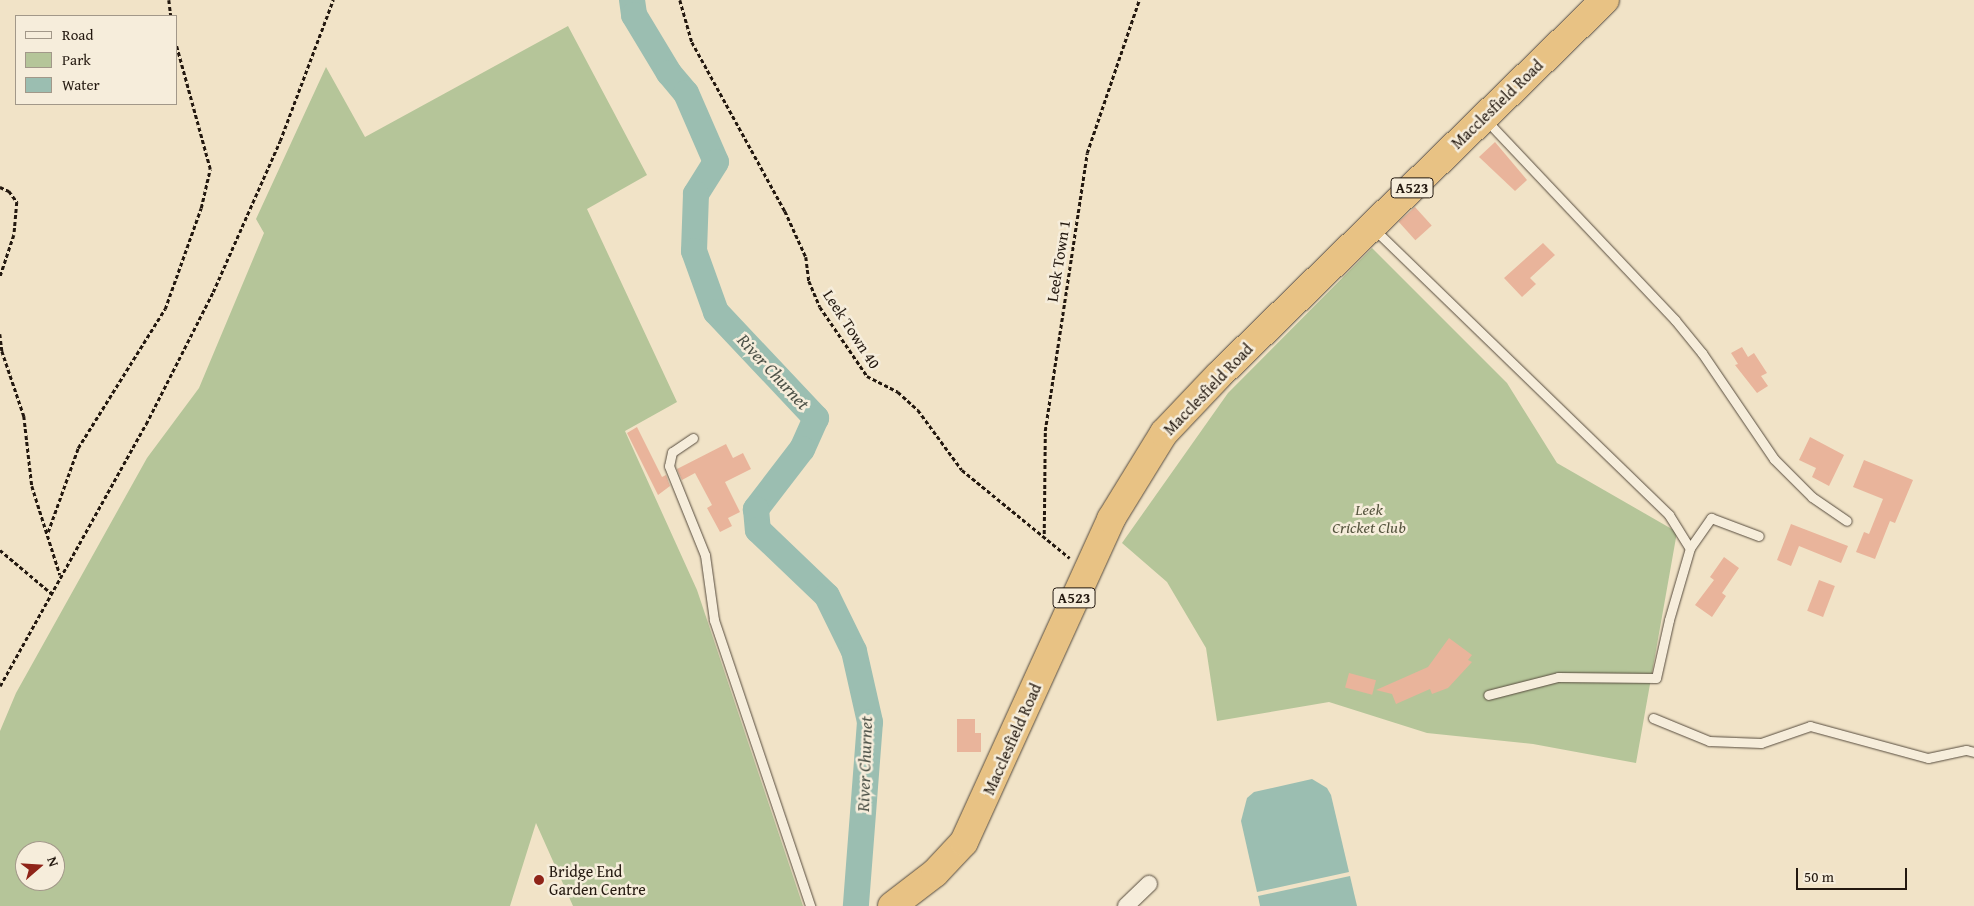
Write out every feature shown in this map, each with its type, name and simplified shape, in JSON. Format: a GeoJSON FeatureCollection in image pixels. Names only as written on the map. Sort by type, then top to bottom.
{"type":"FeatureCollection","features":[{"type":"Feature","properties":{"kind":"highway","name":"Macclesfield Road"},"geometry":{"type":"LineString","coordinates":[[906,903],[953,856],[964,842],[1111,519],[1164,434],[1219,375],[1605,0]]}},
{"type":"Feature","properties":{"kind":"street"},"geometry":{"type":"LineString","coordinates":[[1126,906],[1149,884]]}},
{"type":"Feature","properties":{"kind":"lane"},"geometry":{"type":"LineString","coordinates":[[1483,117],[1675,320],[1702,353],[1774,459],[1812,497],[1847,521]]}},
{"type":"Feature","properties":{"kind":"lane"},"geometry":{"type":"LineString","coordinates":[[1372,228],[1669,515],[1690,548]]}},
{"type":"Feature","properties":{"kind":"lane"},"geometry":{"type":"LineString","coordinates":[[693,438],[672,452],[669,466],[706,555],[714,620],[810,906]]}},
{"type":"Feature","properties":{"kind":"lane"},"geometry":{"type":"LineString","coordinates":[[1488,695],[1558,677],[1656,678],[1668,620],[1690,548],[1711,518],[1759,536]]}},
{"type":"Feature","properties":{"kind":"lane"},"geometry":{"type":"LineString","coordinates":[[1653,718],[1709,740],[1761,743],[1810,726],[1928,758],[1966,750],[1974,752]]}},
{"type":"Feature","properties":{"kind":"path"},"geometry":{"type":"LineString","coordinates":[[169,0],[170,15]]}},
{"type":"Feature","properties":{"kind":"path"},"geometry":{"type":"LineString","coordinates":[[0,686],[146,424],[213,292],[280,140],[333,0]]}},
{"type":"Feature","properties":{"kind":"path","name":"Leek Town 40"},"geometry":{"type":"LineString","coordinates":[[680,0],[692,42],[785,211],[806,257],[809,281],[820,307],[867,376],[898,392],[918,410],[962,470],[1044,534],[1086,572]]}},
{"type":"Feature","properties":{"kind":"path","name":"Leek Town 1"},"geometry":{"type":"LineString","coordinates":[[1044,534],[1045,431],[1087,153],[1139,0]]}},
{"type":"Feature","properties":{"kind":"path"},"geometry":{"type":"LineString","coordinates":[[48,532],[78,448],[165,309],[201,208],[210,168],[178,52]]}},
{"type":"Feature","properties":{"kind":"path"},"geometry":{"type":"LineString","coordinates":[[0,187],[9,191],[17,202],[14,235],[0,276]]}},
{"type":"Feature","properties":{"kind":"path"},"geometry":{"type":"LineString","coordinates":[[0,334],[2,351],[24,416],[32,486],[48,532],[60,576]]}},
{"type":"Feature","properties":{"kind":"path"},"geometry":{"type":"LineString","coordinates":[[0,550],[51,593]]}},
{"type":"Feature","properties":{"kind":"green space"},"geometry":{"type":"Polygon","coordinates":[[[568,26],[647,175],[587,209],[677,402],[625,431],[697,590],[803,906],[573,906],[536,823],[510,906],[0,906],[0,731],[16,693],[147,458],[199,388],[264,233],[256,219],[326,67],[365,137],[568,26]]]}},
{"type":"Feature","properties":{"kind":"green space","name":"Leek Cricket Club"},"geometry":{"type":"Polygon","coordinates":[[[1372,248],[1507,383],[1557,463],[1677,532],[1636,763],[1533,744],[1427,733],[1329,702],[1217,721],[1206,648],[1167,582],[1122,543],[1228,393],[1372,248]]]}},
{"type":"Feature","properties":{"kind":"water"},"geometry":{"type":"Polygon","coordinates":[[[1312,779],[1327,788],[1331,795],[1349,872],[1257,892],[1241,821],[1247,798],[1254,792],[1312,779]]]}},
{"type":"Feature","properties":{"kind":"water"},"geometry":{"type":"Polygon","coordinates":[[[1350,876],[1357,906],[1260,906],[1258,896],[1350,876]]]}},
{"type":"Feature","properties":{"kind":"building"},"geometry":{"type":"Polygon","coordinates":[[[1495,142],[1527,180],[1515,191],[1479,157],[1495,142]]]}},
{"type":"Feature","properties":{"kind":"building"},"geometry":{"type":"Polygon","coordinates":[[[1415,207],[1432,226],[1415,240],[1399,222],[1415,207]]]}},
{"type":"Feature","properties":{"kind":"building"},"geometry":{"type":"Polygon","coordinates":[[[1543,243],[1555,255],[1530,278],[1536,284],[1522,297],[1504,278],[1543,243]]]}},
{"type":"Feature","properties":{"kind":"building"},"geometry":{"type":"Polygon","coordinates":[[[1742,347],[1748,357],[1754,353],[1767,373],[1761,376],[1768,386],[1757,393],[1735,365],[1738,364],[1731,353],[1742,347]]]}},
{"type":"Feature","properties":{"kind":"building"},"geometry":{"type":"Polygon","coordinates":[[[637,427],[662,477],[666,475],[670,486],[658,495],[627,433],[637,427]]]}},
{"type":"Feature","properties":{"kind":"building"},"geometry":{"type":"Polygon","coordinates":[[[1810,437],[1844,455],[1829,486],[1812,477],[1816,468],[1799,460],[1810,437]]]}},
{"type":"Feature","properties":{"kind":"building"},"geometry":{"type":"Polygon","coordinates":[[[726,444],[733,458],[743,453],[751,469],[725,482],[740,512],[728,518],[732,526],[720,532],[707,508],[712,505],[695,473],[682,480],[677,469],[726,444]]]}},
{"type":"Feature","properties":{"kind":"building"},"geometry":{"type":"Polygon","coordinates":[[[1864,460],[1913,480],[1895,523],[1890,521],[1875,559],[1856,552],[1864,532],[1869,534],[1883,499],[1853,487],[1864,460]]]}},
{"type":"Feature","properties":{"kind":"building"},"geometry":{"type":"Polygon","coordinates":[[[1791,524],[1848,546],[1841,563],[1799,546],[1791,566],[1777,560],[1791,524]]]}},
{"type":"Feature","properties":{"kind":"building"},"geometry":{"type":"Polygon","coordinates":[[[1724,557],[1739,568],[1722,593],[1726,596],[1712,617],[1695,605],[1714,580],[1710,577],[1724,557]]]}},
{"type":"Feature","properties":{"kind":"building"},"geometry":{"type":"Polygon","coordinates":[[[1819,580],[1835,586],[1823,617],[1807,611],[1819,580]]]}},
{"type":"Feature","properties":{"kind":"building"},"geometry":{"type":"Polygon","coordinates":[[[1449,638],[1472,655],[1468,660],[1472,662],[1448,688],[1432,694],[1430,689],[1396,704],[1392,694],[1376,690],[1428,667],[1449,638]]]}},
{"type":"Feature","properties":{"kind":"building"},"geometry":{"type":"Polygon","coordinates":[[[1349,673],[1376,680],[1372,695],[1345,687],[1349,673]]]}},
{"type":"Feature","properties":{"kind":"building"},"geometry":{"type":"Polygon","coordinates":[[[957,719],[975,719],[975,733],[981,733],[981,752],[957,752],[957,719]]]}},
{"type":"Feature","properties":{"kind":"waterway","name":"River Churnet"},"geometry":{"type":"LineString","coordinates":[[632,0],[634,15],[669,73],[686,93],[716,162],[696,194],[694,251],[716,312],[816,418],[802,449],[756,509],[758,530],[827,596],[854,651],[870,722],[856,906]]}},
{"type":"Feature","properties":{"kind":"place","name":"Bridge End Garden Centre"},"geometry":{"type":"Point","coordinates":[539,880]}}]}
